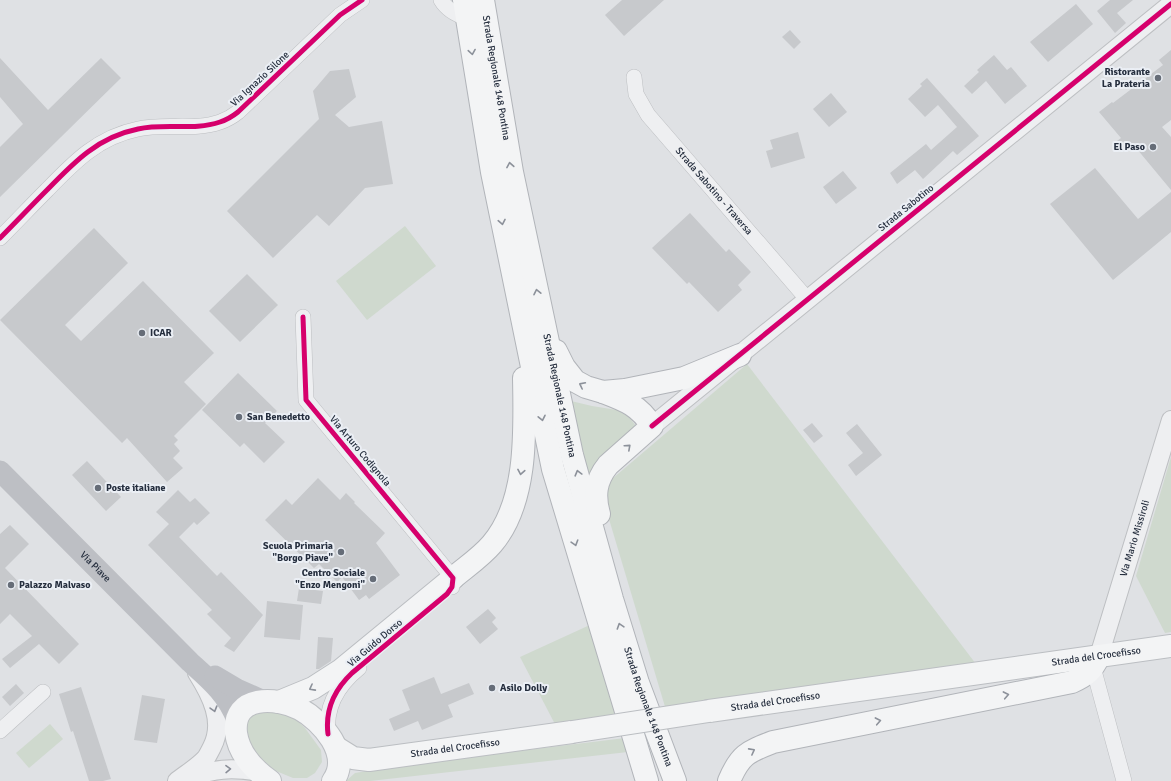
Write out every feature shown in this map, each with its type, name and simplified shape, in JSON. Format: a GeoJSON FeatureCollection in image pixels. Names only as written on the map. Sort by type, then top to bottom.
{"type":"FeatureCollection","features":[{"type":"Feature","properties":{"kind":"main road","name":"Strada Regionale 148 Pontina"},"geometry":{"type":"LineString","coordinates":[[482,0],[512,172],[572,454],[612,599],[638,683],[676,781]]}},
{"type":"Feature","properties":{"kind":"main road","name":"Strada Regionale 148 Pontina"},"geometry":{"type":"LineString","coordinates":[[466,9],[492,172],[553,469],[647,781]]}},
{"type":"Feature","properties":{"kind":"main road"},"geometry":{"type":"LineString","coordinates":[[453,578],[485,551],[498,537],[512,507],[519,483],[522,468],[524,439],[524,379],[513,280]]}},
{"type":"Feature","properties":{"kind":"main road"},"geometry":{"type":"LineString","coordinates":[[542,317],[568,374],[575,381],[586,387],[624,400],[636,407],[645,415],[658,421]]}},
{"type":"Feature","properties":{"kind":"main road"},"geometry":{"type":"LineString","coordinates":[[603,392],[625,390],[684,378],[740,355]]}},
{"type":"Feature","properties":{"kind":"main road"},"geometry":{"type":"LineString","coordinates":[[658,421],[653,404],[653,397],[656,389],[664,382]]}},
{"type":"Feature","properties":{"kind":"main road"},"geometry":{"type":"LineString","coordinates":[[612,599],[608,554],[596,502],[596,488],[600,477],[608,465],[658,421]]}},
{"type":"Feature","properties":{"kind":"main road","name":"Via Piave"},"geometry":{"type":"LineString","coordinates":[[4,481],[220,690],[231,704],[237,724]]}},
{"type":"Feature","properties":{"kind":"main road","name":"Via Guido Dorso"},"geometry":{"type":"LineString","coordinates":[[237,724],[246,706],[258,702],[272,702],[313,688],[341,670],[453,578]]}},
{"type":"Feature","properties":{"kind":"main road","name":"Strada del Crocefisso"},"geometry":{"type":"LineString","coordinates":[[272,702],[295,708],[306,713],[332,741],[353,758],[364,760],[572,732],[709,711],[1096,662],[1171,646]]}},
{"type":"Feature","properties":{"kind":"main road","name":"Via Piave"},"geometry":{"type":"LineString","coordinates":[[190,662],[233,687],[272,702]]}},
{"type":"Feature","properties":{"kind":"main road"},"geometry":{"type":"LineString","coordinates":[[729,781],[733,771],[742,757],[752,750],[773,742],[1072,682],[1085,676],[1096,662]]}},
{"type":"Feature","properties":{"kind":"main road"},"geometry":{"type":"LineString","coordinates":[[237,724],[240,747],[248,761],[265,777]]}},
{"type":"Feature","properties":{"kind":"main road"},"geometry":{"type":"LineString","coordinates":[[332,741],[339,762],[335,777]]}},
{"type":"Feature","properties":{"kind":"main road","name":"Strada del Crocefisso"},"geometry":{"type":"LineString","coordinates":[[335,777],[356,766],[380,759]]}},
{"type":"Feature","properties":{"kind":"street","name":"Via Ignazio Silone"},"geometry":{"type":"LineString","coordinates":[[0,238],[73,163],[101,142],[140,128],[214,124],[234,116],[340,15],[362,0]]}},
{"type":"Feature","properties":{"kind":"street"},"geometry":{"type":"LineString","coordinates":[[441,0],[446,7],[458,15],[466,9]]}},
{"type":"Feature","properties":{"kind":"street","name":"Strada Sabotino"},"geometry":{"type":"LineString","coordinates":[[658,421],[1171,4]]}},
{"type":"Feature","properties":{"kind":"street","name":"Strada Sabotino - Traversa"},"geometry":{"type":"LineString","coordinates":[[634,77],[636,94],[648,115],[808,300]]}},
{"type":"Feature","properties":{"kind":"street","name":"Via Arturo Codignola"},"geometry":{"type":"LineString","coordinates":[[302,317],[306,400],[453,578]]}},
{"type":"Feature","properties":{"kind":"street","name":"Via Mario Missiroli"},"geometry":{"type":"LineString","coordinates":[[1096,662],[1171,420]]}},
{"type":"Feature","properties":{"kind":"street","name":"Via Guido Dorso"},"geometry":{"type":"LineString","coordinates":[[332,741],[327,724],[328,711],[334,696],[342,685],[352,674],[447,594],[452,587],[453,578]]}},
{"type":"Feature","properties":{"kind":"street"},"geometry":{"type":"LineString","coordinates":[[190,662],[207,690],[214,706],[217,718],[218,731],[206,758]]}},
{"type":"Feature","properties":{"kind":"street"},"geometry":{"type":"LineString","coordinates":[[1096,662],[1124,781]]}},
{"type":"Feature","properties":{"kind":"street"},"geometry":{"type":"LineString","coordinates":[[0,732],[43,692]]}},
{"type":"Feature","properties":{"kind":"street"},"geometry":{"type":"LineString","coordinates":[[177,781],[222,744],[237,724]]}},
{"type":"Feature","properties":{"kind":"street"},"geometry":{"type":"LineString","coordinates":[[177,781],[217,770],[240,769],[265,777]]}},
{"type":"Feature","properties":{"kind":"shaded area"},"geometry":{"type":"Polygon","coordinates":[[[405,226],[436,266],[367,320],[336,281],[405,226]]]}},
{"type":"Feature","properties":{"kind":"shaded area"},"geometry":{"type":"Polygon","coordinates":[[[747,364],[976,664],[666,710],[606,509],[603,492],[612,479],[747,364]]]}},
{"type":"Feature","properties":{"kind":"shaded area"},"geometry":{"type":"Polygon","coordinates":[[[571,401],[617,410],[629,417],[640,431],[589,476],[571,401]]]}},
{"type":"Feature","properties":{"kind":"shaded area"},"geometry":{"type":"Polygon","coordinates":[[[1171,457],[1171,632],[1165,633],[1136,576],[1171,457]]]}},
{"type":"Feature","properties":{"kind":"shaded area"},"geometry":{"type":"Polygon","coordinates":[[[592,624],[622,716],[557,728],[520,657],[592,624]]]}},
{"type":"Feature","properties":{"kind":"shaded area"},"geometry":{"type":"Polygon","coordinates":[[[273,708],[296,719],[305,728],[321,750],[322,762],[315,773],[307,778],[293,778],[276,771],[259,760],[243,735],[249,713],[273,708]]]}},
{"type":"Feature","properties":{"kind":"shaded area"},"geometry":{"type":"Polygon","coordinates":[[[50,724],[63,739],[29,768],[16,753],[50,724]]]}},
{"type":"Feature","properties":{"kind":"shaded area"},"geometry":{"type":"Polygon","coordinates":[[[625,738],[628,752],[370,781],[346,781],[355,773],[396,766],[625,738]]]}},
{"type":"Feature","properties":{"kind":"building"},"geometry":{"type":"Polygon","coordinates":[[[622,0],[664,0],[624,36],[605,15],[622,0]]]}},
{"type":"Feature","properties":{"kind":"building"},"geometry":{"type":"Polygon","coordinates":[[[1110,0],[1133,0],[1117,13],[1126,23],[1115,33],[1097,11],[1110,0]]]}},
{"type":"Feature","properties":{"kind":"building"},"geometry":{"type":"Polygon","coordinates":[[[1076,4],[1093,24],[1048,62],[1030,42],[1076,4]]]}},
{"type":"Feature","properties":{"kind":"building"},"geometry":{"type":"Polygon","coordinates":[[[790,30],[801,42],[794,49],[782,37],[790,30]]]}},
{"type":"Feature","properties":{"kind":"building"},"geometry":{"type":"Polygon","coordinates":[[[1171,50],[1171,120],[1162,127],[1171,137],[1171,190],[1132,143],[1124,150],[1117,141],[1121,138],[1099,112],[1163,65],[1159,60],[1171,50]]]}},
{"type":"Feature","properties":{"kind":"building"},"geometry":{"type":"Polygon","coordinates":[[[994,55],[1007,70],[1011,67],[1027,86],[1005,104],[986,81],[972,94],[964,86],[979,72],[977,70],[994,55]]]}},
{"type":"Feature","properties":{"kind":"building"},"geometry":{"type":"Polygon","coordinates":[[[0,58],[48,110],[101,58],[121,78],[0,197],[0,147],[23,124],[0,97],[0,58]]]}},
{"type":"Feature","properties":{"kind":"building"},"geometry":{"type":"Polygon","coordinates":[[[349,69],[356,97],[335,115],[349,127],[382,121],[393,184],[365,188],[329,226],[317,215],[273,258],[227,211],[319,119],[313,91],[330,71],[349,69]]]}},
{"type":"Feature","properties":{"kind":"building"},"geometry":{"type":"Polygon","coordinates":[[[927,78],[979,136],[957,155],[953,151],[923,179],[915,170],[897,184],[890,173],[926,144],[931,150],[957,127],[938,105],[925,117],[908,99],[922,86],[920,84],[927,78]]]}},
{"type":"Feature","properties":{"kind":"building"},"geometry":{"type":"Polygon","coordinates":[[[831,93],[847,112],[829,127],[813,109],[831,93]]]}},
{"type":"Feature","properties":{"kind":"building"},"geometry":{"type":"Polygon","coordinates":[[[798,132],[805,158],[771,168],[766,151],[773,149],[770,140],[798,132]]]}},
{"type":"Feature","properties":{"kind":"building"},"geometry":{"type":"Polygon","coordinates":[[[1095,168],[1138,219],[1171,192],[1171,232],[1113,280],[1050,204],[1095,168]]]}},
{"type":"Feature","properties":{"kind":"building"},"geometry":{"type":"Polygon","coordinates":[[[843,171],[857,188],[836,204],[823,187],[843,171]]]}},
{"type":"Feature","properties":{"kind":"building"},"geometry":{"type":"Polygon","coordinates":[[[690,213],[726,252],[729,249],[751,272],[738,285],[742,290],[718,312],[689,282],[687,284],[652,248],[690,213]]]}},
{"type":"Feature","properties":{"kind":"building","name":"ICAR"},"geometry":{"type":"Polygon","coordinates":[[[94,228],[128,263],[65,325],[81,341],[143,281],[214,353],[184,382],[206,404],[174,436],[178,440],[174,444],[180,451],[173,458],[183,468],[167,482],[127,438],[122,443],[0,320],[94,228]]]}},
{"type":"Feature","properties":{"kind":"building"},"geometry":{"type":"Polygon","coordinates":[[[247,274],[278,305],[240,342],[209,311],[247,274]]]}},
{"type":"Feature","properties":{"kind":"building","name":"San Benedetto"},"geometry":{"type":"Polygon","coordinates":[[[238,373],[277,411],[265,423],[285,442],[264,463],[244,443],[240,447],[202,410],[238,373]]]}},
{"type":"Feature","properties":{"kind":"building"},"geometry":{"type":"Polygon","coordinates":[[[812,423],[823,436],[814,443],[803,430],[812,423]]]}},
{"type":"Feature","properties":{"kind":"building"},"geometry":{"type":"Polygon","coordinates":[[[857,424],[882,455],[856,476],[848,465],[863,453],[846,433],[857,424]]]}},
{"type":"Feature","properties":{"kind":"building","name":"Poste italiane"},"geometry":{"type":"Polygon","coordinates":[[[87,461],[121,497],[106,511],[72,475],[87,461]]]}},
{"type":"Feature","properties":{"kind":"building"},"geometry":{"type":"Polygon","coordinates":[[[318,478],[340,500],[346,493],[355,502],[354,503],[385,533],[376,543],[400,575],[369,599],[366,595],[359,600],[342,577],[337,582],[319,564],[314,568],[265,520],[286,499],[292,505],[318,478]]]}},
{"type":"Feature","properties":{"kind":"building"},"geometry":{"type":"Polygon","coordinates":[[[178,490],[190,502],[195,498],[210,513],[197,525],[194,522],[179,537],[217,576],[221,572],[263,615],[234,652],[224,646],[231,638],[207,614],[212,610],[148,545],[169,524],[156,512],[178,490]]]}},
{"type":"Feature","properties":{"kind":"building","name":"Palazzo Malvaso"},"geometry":{"type":"Polygon","coordinates":[[[10,525],[29,544],[5,568],[79,644],[59,664],[39,644],[10,668],[2,659],[32,636],[10,614],[0,624],[0,534],[10,525]]]}},
{"type":"Feature","properties":{"kind":"building"},"geometry":{"type":"Polygon","coordinates":[[[299,588],[323,591],[321,604],[297,601],[299,588]]]}},
{"type":"Feature","properties":{"kind":"building"},"geometry":{"type":"Polygon","coordinates":[[[267,601],[303,605],[300,640],[264,637],[267,601]]]}},
{"type":"Feature","properties":{"kind":"building"},"geometry":{"type":"Polygon","coordinates":[[[488,609],[496,618],[492,622],[498,629],[480,644],[466,627],[488,609]]]}},
{"type":"Feature","properties":{"kind":"building"},"geometry":{"type":"Polygon","coordinates":[[[318,637],[333,638],[331,661],[319,669],[316,669],[318,637]]]}},
{"type":"Feature","properties":{"kind":"building"},"geometry":{"type":"Polygon","coordinates":[[[434,677],[441,694],[469,683],[474,694],[448,705],[453,717],[422,730],[418,721],[394,731],[389,719],[410,710],[402,690],[434,677]]]}},
{"type":"Feature","properties":{"kind":"building"},"geometry":{"type":"Polygon","coordinates":[[[16,684],[24,693],[10,706],[2,697],[16,684]]]}},
{"type":"Feature","properties":{"kind":"building"},"geometry":{"type":"Polygon","coordinates":[[[81,687],[111,779],[103,781],[89,781],[73,731],[71,732],[59,694],[81,687]]]}},
{"type":"Feature","properties":{"kind":"building"},"geometry":{"type":"Polygon","coordinates":[[[142,695],[165,699],[157,743],[134,740],[142,695]]]}},
{"type":"Feature","properties":{"kind":"cycle path"},"geometry":{"type":"LineString","coordinates":[[0,238],[77,161],[99,144],[111,138],[138,129],[148,127],[190,127],[210,125],[234,115],[340,15],[362,0]]}},
{"type":"Feature","properties":{"kind":"cycle path"},"geometry":{"type":"LineString","coordinates":[[652,426],[1171,4]]}},
{"type":"Feature","properties":{"kind":"cycle path"},"geometry":{"type":"LineString","coordinates":[[303,317],[306,400],[453,578],[452,587],[447,594],[352,673],[340,686],[332,701],[327,725],[328,734]]}},
{"type":"Feature","properties":{"kind":"place","name":"Ristorante La Prateria"},"geometry":{"type":"Point","coordinates":[1158,78]}},
{"type":"Feature","properties":{"kind":"place","name":"El Paso"},"geometry":{"type":"Point","coordinates":[1153,147]}},
{"type":"Feature","properties":{"kind":"place","name":"ICAR"},"geometry":{"type":"Point","coordinates":[142,333]}},
{"type":"Feature","properties":{"kind":"place","name":"San Benedetto"},"geometry":{"type":"Point","coordinates":[239,417]}},
{"type":"Feature","properties":{"kind":"place","name":"Poste italiane"},"geometry":{"type":"Point","coordinates":[98,488]}},
{"type":"Feature","properties":{"kind":"place","name":"Scuola Primaria \"Borgo Piave\""},"geometry":{"type":"Point","coordinates":[341,552]}},
{"type":"Feature","properties":{"kind":"place","name":"Centro Sociale \"Enzo Mengoni\""},"geometry":{"type":"Point","coordinates":[373,579]}},
{"type":"Feature","properties":{"kind":"place","name":"Palazzo Malvaso"},"geometry":{"type":"Point","coordinates":[11,585]}},
{"type":"Feature","properties":{"kind":"place","name":"Asilo Dolly"},"geometry":{"type":"Point","coordinates":[492,688]}}]}
